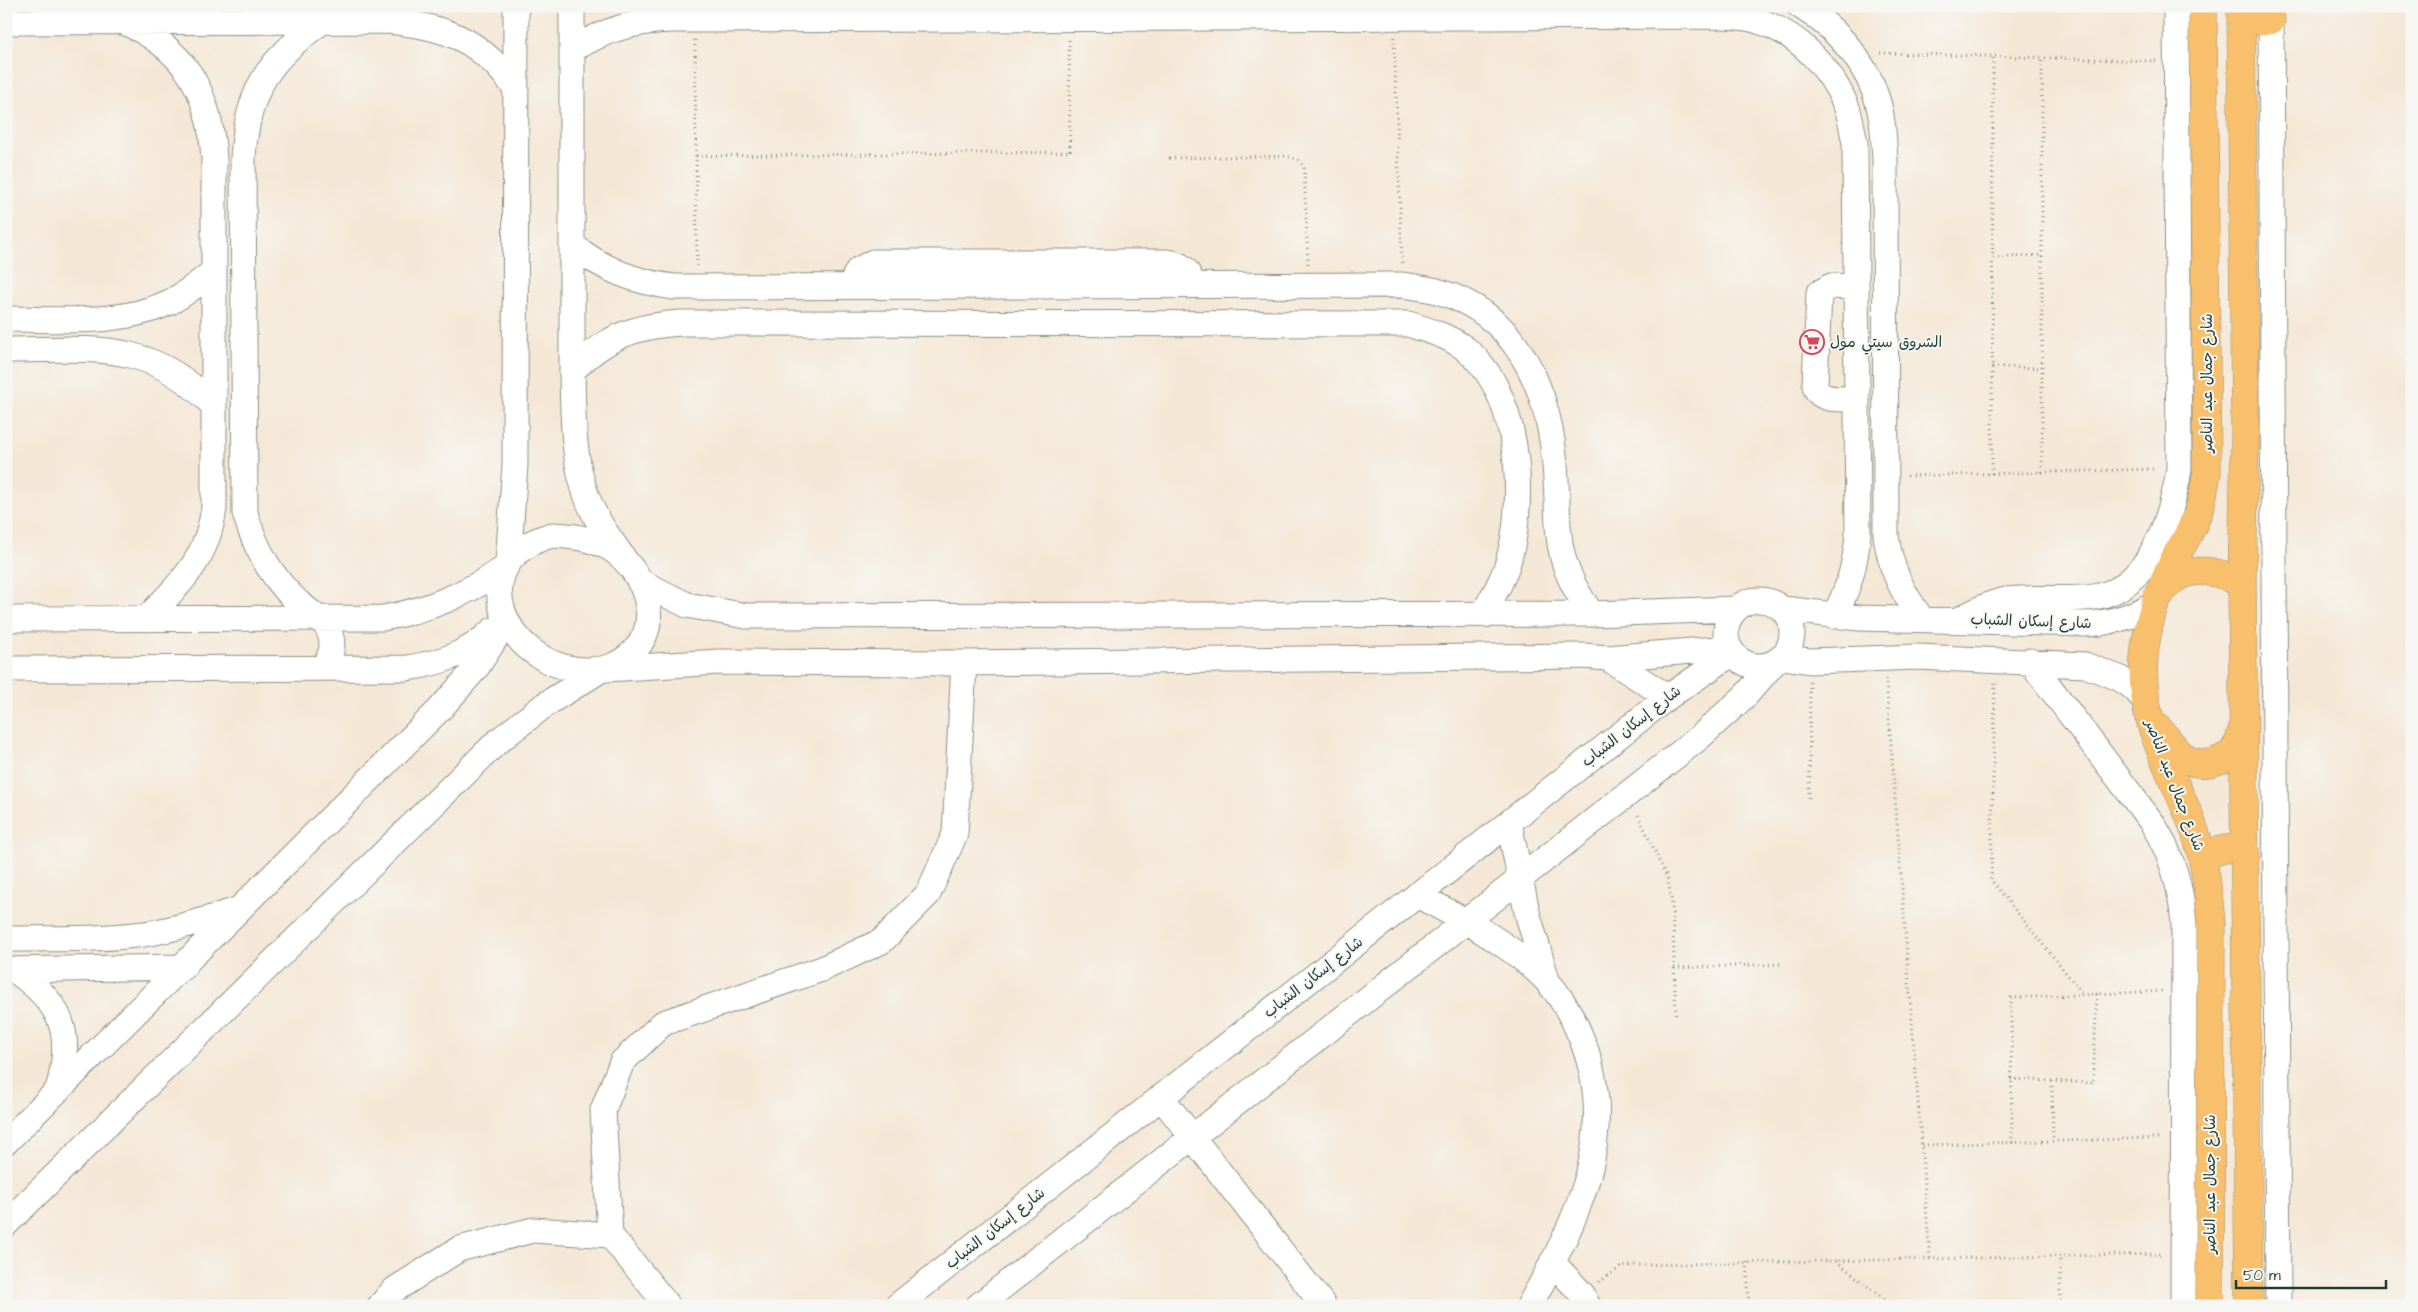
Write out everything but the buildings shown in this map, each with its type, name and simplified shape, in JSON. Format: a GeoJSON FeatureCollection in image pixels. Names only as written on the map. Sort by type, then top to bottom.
{"type":"FeatureCollection","features":[{"type":"Feature","properties":{"kind":"main road","name":"شارع جمال عبد الناصر"},"geometry":{"type":"LineString","coordinates":[[2202,6],[2207,472],[2203,497],[2196,519],[2164,580],[2155,603],[2147,632],[2144,658],[2144,686],[2148,718],[2163,760],[2195,831],[2202,857],[2211,922],[2210,1306]]}},
{"type":"Feature","properties":{"kind":"main road"},"geometry":{"type":"LineString","coordinates":[[2248,1306],[2246,854],[2242,586],[2244,498],[2241,14],[2271,13]]}},
{"type":"Feature","properties":{"kind":"main road"},"geometry":{"type":"LineString","coordinates":[[2203,497],[2209,503],[2221,507],[2234,505],[2244,498]]}},
{"type":"Feature","properties":{"kind":"main road"},"geometry":{"type":"LineString","coordinates":[[2155,603],[2164,589],[2175,579],[2188,573],[2202,570],[2216,572],[2242,586]]}},
{"type":"Feature","properties":{"kind":"main road"},"geometry":{"type":"LineString","coordinates":[[2148,718],[2177,750],[2188,759],[2201,763],[2215,762],[2228,755],[2237,745],[2243,727]]}},
{"type":"Feature","properties":{"kind":"main road"},"geometry":{"type":"LineString","coordinates":[[2202,857],[2218,850],[2230,848],[2241,850],[2246,854]]}},
{"type":"Feature","properties":{"kind":"street"},"geometry":{"type":"LineString","coordinates":[[516,6],[515,465],[507,566],[498,591],[506,620],[516,637],[544,660],[560,666],[603,670],[719,662],[964,663],[1564,656],[1607,658],[1731,650]]}},
{"type":"Feature","properties":{"kind":"street"},"geometry":{"type":"LineString","coordinates":[[6,1224],[497,742],[546,704],[603,670],[623,661],[637,649],[645,633],[649,615],[647,597],[588,500],[574,431],[572,371],[572,6]]}},
{"type":"Feature","properties":{"kind":"street"},"geometry":{"type":"LineString","coordinates":[[1800,6],[1835,32],[1853,53],[1869,81],[1882,120],[1884,160],[1886,535],[1889,558],[1900,586],[1921,618]]}},
{"type":"Feature","properties":{"kind":"street"},"geometry":{"type":"LineString","coordinates":[[1960,619],[1988,605],[2005,600],[2094,597],[2110,592],[2125,584],[2138,573],[2165,525],[2176,493],[2179,469],[2176,6]]}},
{"type":"Feature","properties":{"kind":"street"},"geometry":{"type":"LineString","coordinates":[[6,22],[323,21],[389,13],[456,36],[476,46],[499,66],[516,89]]}},
{"type":"Feature","properties":{"kind":"street"},"geometry":{"type":"LineString","coordinates":[[2271,13],[2278,1306]]}},
{"type":"Feature","properties":{"kind":"street"},"geometry":{"type":"LineString","coordinates":[[572,50],[594,36],[619,26],[646,21],[695,20],[1724,16],[1755,20],[1786,33],[1812,53],[1834,80],[1848,110],[1855,142],[1856,554],[1845,595],[1834,616]]}},
{"type":"Feature","properties":{"kind":"street"},"geometry":{"type":"LineString","coordinates":[[122,21],[148,32],[170,49],[189,72],[202,97],[213,141],[214,488],[212,528],[205,547],[195,565],[146,619]]}},
{"type":"Feature","properties":{"kind":"street"},"geometry":{"type":"LineString","coordinates":[[322,668],[328,661],[333,643],[326,625],[279,583],[264,562],[252,538],[245,513],[244,141],[256,92],[272,64],[295,40],[323,21]]}},
{"type":"Feature","properties":{"kind":"street"},"geometry":{"type":"LineString","coordinates":[[213,141],[222,134],[228,134],[244,141]]}},
{"type":"Feature","properties":{"kind":"street"},"geometry":{"type":"LineString","coordinates":[[572,245],[590,259],[630,279],[674,287],[1402,285],[1440,292],[1472,306],[1499,326],[1522,352],[1538,382],[1548,418],[1554,456],[1559,544],[1563,563],[1575,590],[1592,614]]}},
{"type":"Feature","properties":{"kind":"street"},"geometry":{"type":"LineString","coordinates":[[6,319],[97,319],[123,317],[148,311],[172,301],[214,271]]}},
{"type":"Feature","properties":{"kind":"street"},"geometry":{"type":"LineString","coordinates":[[1856,287],[1827,287],[1819,293],[1815,384],[1817,392],[1824,397],[1857,398]]}},
{"type":"Feature","properties":{"kind":"street"},"geometry":{"type":"LineString","coordinates":[[97,319],[104,332],[104,338],[97,350]]}},
{"type":"Feature","properties":{"kind":"street"},"geometry":{"type":"LineString","coordinates":[[572,371],[590,353],[610,339],[634,330],[673,324],[1408,324],[1437,332],[1463,348],[1485,369],[1500,395],[1509,424],[1518,494],[1516,525],[1510,556],[1499,586],[1483,614]]}},
{"type":"Feature","properties":{"kind":"street"},"geometry":{"type":"LineString","coordinates":[[6,350],[118,351],[161,365],[186,380],[214,406]]}},
{"type":"Feature","properties":{"kind":"street"},"geometry":{"type":"LineString","coordinates":[[214,488],[226,494],[244,488]]}},
{"type":"Feature","properties":{"kind":"street"},"geometry":{"type":"LineString","coordinates":[[6,619],[383,618],[409,613],[459,596],[507,566],[520,549],[535,540],[552,535],[590,540],[610,549],[633,572],[687,605],[746,616],[1592,614],[1735,609],[1749,601],[1765,600],[1783,609],[1789,618],[1792,638],[1779,660],[1729,711],[1520,879],[978,1306]]}},
{"type":"Feature","properties":{"kind":"street","name":"شارع إسكان الشباب"},"geometry":{"type":"LineString","coordinates":[[1783,609],[1834,616],[2106,623],[2125,618],[2155,603]]}},
{"type":"Feature","properties":{"kind":"street"},"geometry":{"type":"LineString","coordinates":[[1735,609],[1726,628],[1731,650],[1744,663],[1754,666],[1779,660],[1810,661],[1885,658],[2030,661],[2085,665],[2120,678],[2145,701],[2148,718]]}},
{"type":"Feature","properties":{"kind":"street"},"geometry":{"type":"LineString","coordinates":[[6,669],[407,668],[450,660],[472,648],[506,620]]}},
{"type":"Feature","properties":{"kind":"street"},"geometry":{"type":"LineString","coordinates":[[6,1142],[184,967],[239,909],[460,688],[493,646],[506,620]]}},
{"type":"Feature","properties":{"kind":"street"},"geometry":{"type":"LineString","coordinates":[[2064,623],[2071,643],[2064,663]]}},
{"type":"Feature","properties":{"kind":"street","name":"شارع إسكان الشباب"},"geometry":{"type":"LineString","coordinates":[[897,1306],[1668,697],[1731,650]]}},
{"type":"Feature","properties":{"kind":"street"},"geometry":{"type":"LineString","coordinates":[[1607,658],[1668,697]]}},
{"type":"Feature","properties":{"kind":"street"},"geometry":{"type":"LineString","coordinates":[[2030,661],[2153,824],[2167,847],[2177,872],[2182,898],[2184,990],[2183,1306]]}},
{"type":"Feature","properties":{"kind":"street"},"geometry":{"type":"LineString","coordinates":[[668,1306],[610,1235],[604,1110],[622,1062],[663,1023],[822,969],[882,941],[928,894],[955,834],[964,663]]}},
{"type":"Feature","properties":{"kind":"street"},"geometry":{"type":"LineString","coordinates":[[1509,823],[1531,929],[1547,980],[1571,1015],[1588,1054],[1597,1095],[1597,1138],[1589,1176],[1552,1262],[1529,1306]]}},
{"type":"Feature","properties":{"kind":"street"},"geometry":{"type":"LineString","coordinates":[[1417,895],[1465,922],[1513,953],[1547,980]]}},
{"type":"Feature","properties":{"kind":"street"},"geometry":{"type":"LineString","coordinates":[[6,939],[144,934],[208,920],[239,909]]}},
{"type":"Feature","properties":{"kind":"street"},"geometry":{"type":"LineString","coordinates":[[73,938],[80,950],[80,957],[73,969]]}},
{"type":"Feature","properties":{"kind":"street"},"geometry":{"type":"LineString","coordinates":[[10,970],[184,967]]}},
{"type":"Feature","properties":{"kind":"street"},"geometry":{"type":"LineString","coordinates":[[10,970],[38,986],[55,1008],[65,1035],[66,1063],[58,1090]]}},
{"type":"Feature","properties":{"kind":"street"},"geometry":{"type":"LineString","coordinates":[[1161,1097],[1324,1306]]}},
{"type":"Feature","properties":{"kind":"street"},"geometry":{"type":"LineString","coordinates":[[380,1306],[394,1290],[459,1249],[534,1230],[610,1235]]}},
{"type":"Feature","properties":{"kind":"street"},"geometry":{"type":"LineString","coordinates":[[1552,1262],[1585,1300]]}},
{"type":"Feature","properties":{"kind":"path"},"geometry":{"type":"LineString","coordinates":[[1393,17],[1402,285]]}},
{"type":"Feature","properties":{"kind":"path"},"geometry":{"type":"LineString","coordinates":[[696,156],[1070,152],[1069,18]]}},
{"type":"Feature","properties":{"kind":"path"},"geometry":{"type":"LineString","coordinates":[[695,20],[697,287]]}},
{"type":"Feature","properties":{"kind":"path"},"geometry":{"type":"LineString","coordinates":[[1853,53],[2176,62]]}},
{"type":"Feature","properties":{"kind":"path"},"geometry":{"type":"LineString","coordinates":[[1992,474],[1993,57]]}},
{"type":"Feature","properties":{"kind":"path"},"geometry":{"type":"LineString","coordinates":[[2042,58],[2042,472]]}},
{"type":"Feature","properties":{"kind":"path"},"geometry":{"type":"LineString","coordinates":[[1169,158],[1286,156],[1299,160],[1304,172],[1309,285]]}},
{"type":"Feature","properties":{"kind":"path"},"geometry":{"type":"LineString","coordinates":[[1992,258],[2042,255]]}},
{"type":"Feature","properties":{"kind":"path"},"geometry":{"type":"LineString","coordinates":[[1992,367],[2042,368]]}},
{"type":"Feature","properties":{"kind":"path"},"geometry":{"type":"LineString","coordinates":[[1886,477],[2179,469]]}},
{"type":"Feature","properties":{"kind":"path"},"geometry":{"type":"LineString","coordinates":[[1885,658],[1930,1259]]}},
{"type":"Feature","properties":{"kind":"path"},"geometry":{"type":"LineString","coordinates":[[1995,660],[1991,880],[2083,994]]}},
{"type":"Feature","properties":{"kind":"path"},"geometry":{"type":"LineString","coordinates":[[1809,798],[1810,661]]}},
{"type":"Feature","properties":{"kind":"path"},"geometry":{"type":"LineString","coordinates":[[1627,794],[1667,877],[1672,902],[1676,1018]]}},
{"type":"Feature","properties":{"kind":"path"},"geometry":{"type":"LineString","coordinates":[[1674,968],[1782,964]]}},
{"type":"Feature","properties":{"kind":"path"},"geometry":{"type":"LineString","coordinates":[[2012,1143],[2011,998],[2184,990]]}},
{"type":"Feature","properties":{"kind":"path"},"geometry":{"type":"LineString","coordinates":[[2011,1079],[2093,1083],[2097,994]]}},
{"type":"Feature","properties":{"kind":"path"},"geometry":{"type":"LineString","coordinates":[[2052,1081],[2053,1141]]}},
{"type":"Feature","properties":{"kind":"path"},"geometry":{"type":"LineString","coordinates":[[1922,1145],[2183,1137]]}},
{"type":"Feature","properties":{"kind":"path"},"geometry":{"type":"LineString","coordinates":[[1585,1300],[1620,1267],[1747,1262],[2183,1254]]}},
{"type":"Feature","properties":{"kind":"path"},"geometry":{"type":"LineString","coordinates":[[2060,1256],[2060,1306]]}},
{"type":"Feature","properties":{"kind":"path"},"geometry":{"type":"LineString","coordinates":[[1835,1261],[1892,1306]]}},
{"type":"Feature","properties":{"kind":"path"},"geometry":{"type":"LineString","coordinates":[[1747,1262],[1749,1306]]}},
{"type":"Feature","properties":{"kind":"place","name":"الشروق سيتي مول"},"geometry":{"type":"Point","coordinates":[1812,342]}}]}
